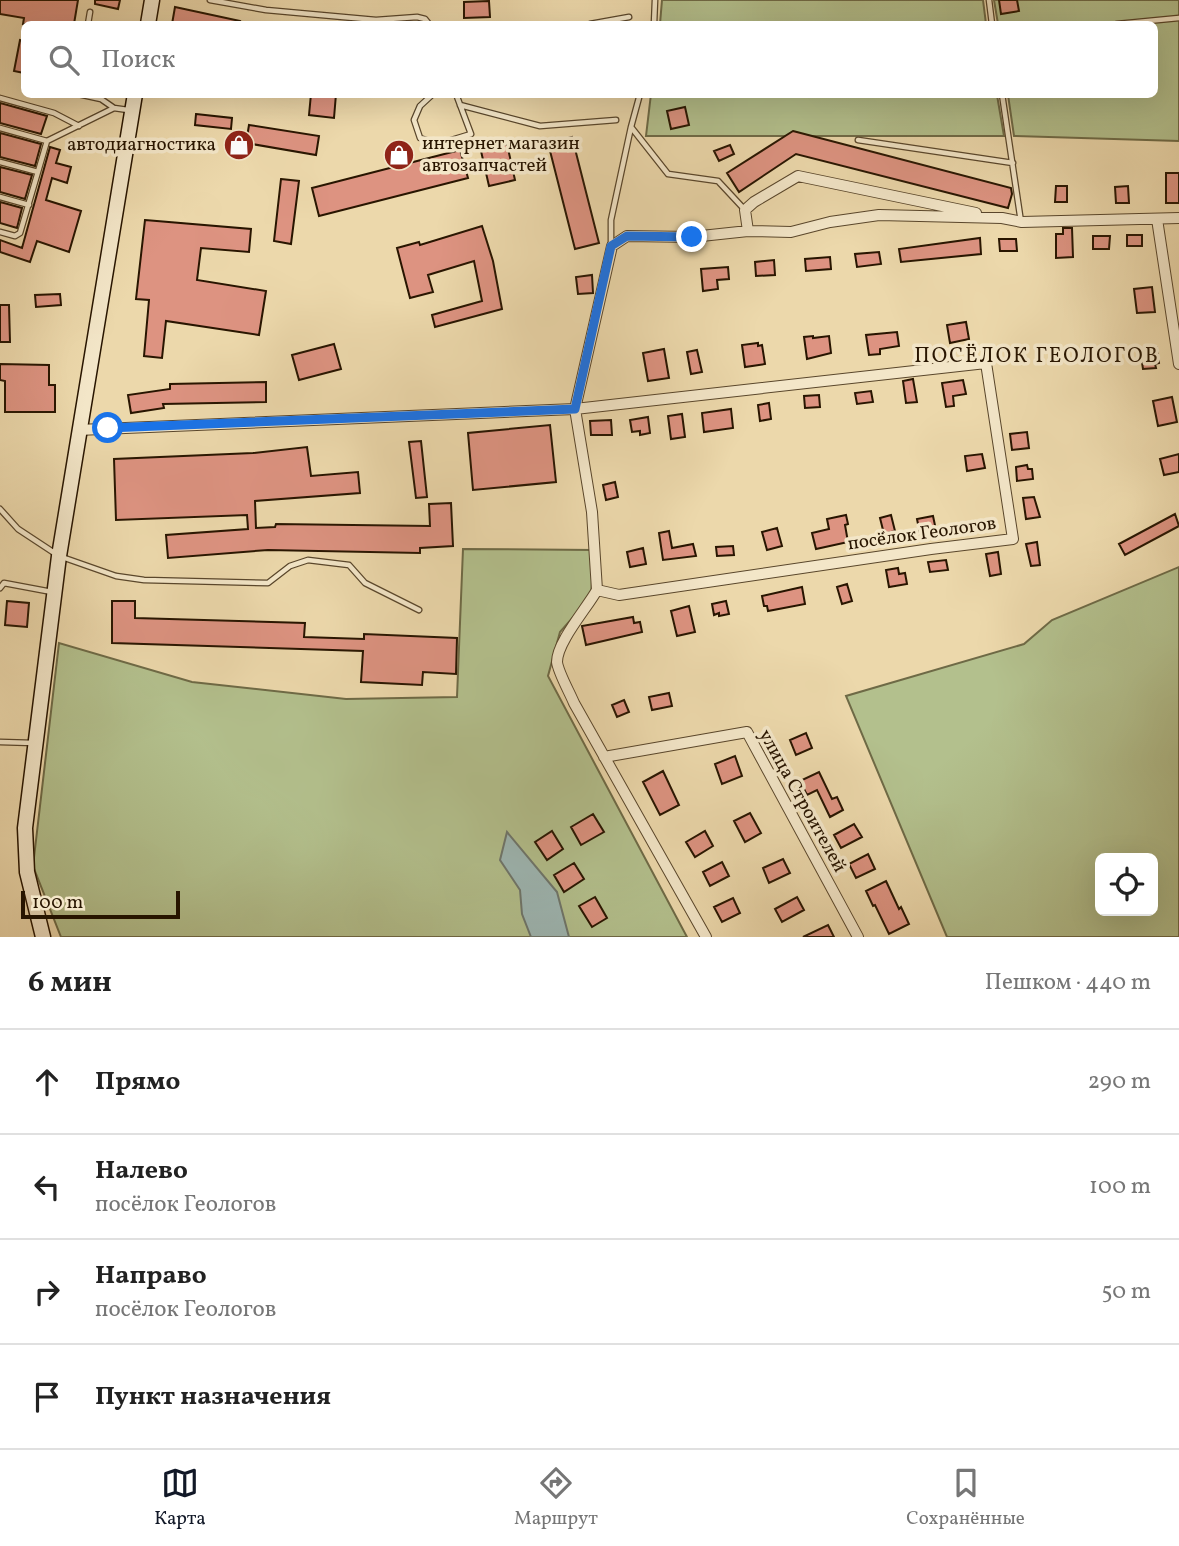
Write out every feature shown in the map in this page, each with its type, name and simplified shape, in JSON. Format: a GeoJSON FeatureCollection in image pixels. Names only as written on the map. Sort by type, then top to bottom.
{"type":"FeatureCollection","features":[{"type":"Feature","properties":{"kind":"street"},"geometry":{"type":"LineString","coordinates":[[148,21],[152,0]]}},
{"type":"Feature","properties":{"kind":"street"},"geometry":{"type":"LineString","coordinates":[[43,937],[26,861],[25,828],[34,743],[78,430],[135,98]]}},
{"type":"Feature","properties":{"kind":"street"},"geometry":{"type":"LineString","coordinates":[[748,231],[745,210],[798,176],[1021,222],[1179,218]]}},
{"type":"Feature","properties":{"kind":"street"},"geometry":{"type":"LineString","coordinates":[[706,937],[573,703],[557,662],[565,638],[597,590],[592,512],[575,409],[611,246],[627,236],[692,237],[748,231],[791,232],[830,222],[879,215],[1002,218]]}},
{"type":"Feature","properties":{"kind":"street"},"geometry":{"type":"LineString","coordinates":[[1157,219],[1179,364]]}},
{"type":"Feature","properties":{"kind":"street","name":"посёлок Геологов"},"geometry":{"type":"LineString","coordinates":[[575,409],[986,363],[1013,539],[619,595],[597,590]]}},
{"type":"Feature","properties":{"kind":"street"},"geometry":{"type":"LineString","coordinates":[[78,430],[575,409]]}},
{"type":"Feature","properties":{"kind":"street","name":"улица Строителей"},"geometry":{"type":"LineString","coordinates":[[604,757],[747,732],[858,937]]}},
{"type":"Feature","properties":{"kind":"lane"},"geometry":{"type":"LineString","coordinates":[[210,0],[266,10],[376,20],[417,17],[427,21]]}},
{"type":"Feature","properties":{"kind":"lane"},"geometry":{"type":"LineString","coordinates":[[654,21],[655,0]]}},
{"type":"Feature","properties":{"kind":"lane"},"geometry":{"type":"LineString","coordinates":[[989,0],[992,21]]}},
{"type":"Feature","properties":{"kind":"lane"},"geometry":{"type":"LineString","coordinates":[[88,21],[90,12]]}},
{"type":"Feature","properties":{"kind":"lane"},"geometry":{"type":"LineString","coordinates":[[610,21],[629,18]]}},
{"type":"Feature","properties":{"kind":"lane"},"geometry":{"type":"LineString","coordinates":[[1148,21],[1179,18]]}},
{"type":"Feature","properties":{"kind":"lane"},"geometry":{"type":"LineString","coordinates":[[0,98],[54,113],[80,126]]}},
{"type":"Feature","properties":{"kind":"lane"},"geometry":{"type":"LineString","coordinates":[[96,98],[114,108],[133,111]]}},
{"type":"Feature","properties":{"kind":"lane"},"geometry":{"type":"LineString","coordinates":[[429,98],[420,106],[414,120],[420,138],[438,144],[471,134],[457,98]]}},
{"type":"Feature","properties":{"kind":"lane"},"geometry":{"type":"LineString","coordinates":[[611,246],[611,220],[638,98]]}},
{"type":"Feature","properties":{"kind":"lane"},"geometry":{"type":"LineString","coordinates":[[1003,98],[1021,222]]}},
{"type":"Feature","properties":{"kind":"lane"},"geometry":{"type":"LineString","coordinates":[[460,105],[540,126],[616,120]]}},
{"type":"Feature","properties":{"kind":"lane"},"geometry":{"type":"LineString","coordinates":[[0,128],[47,141],[114,108]]}},
{"type":"Feature","properties":{"kind":"lane"},"geometry":{"type":"LineString","coordinates":[[631,127],[668,174],[718,181],[745,210]]}},
{"type":"Feature","properties":{"kind":"lane"},"geometry":{"type":"LineString","coordinates":[[858,140],[1013,163]]}},
{"type":"Feature","properties":{"kind":"lane"},"geometry":{"type":"LineString","coordinates":[[0,232],[18,236],[47,141]]}},
{"type":"Feature","properties":{"kind":"lane"},"geometry":{"type":"LineString","coordinates":[[0,162],[38,172]]}},
{"type":"Feature","properties":{"kind":"lane"},"geometry":{"type":"LineString","coordinates":[[0,197],[29,205]]}},
{"type":"Feature","properties":{"kind":"lane"},"geometry":{"type":"LineString","coordinates":[[0,509],[18,529],[59,556],[116,576],[144,580],[268,583],[290,566],[308,560],[349,565],[365,583],[419,610]]}},
{"type":"Feature","properties":{"kind":"lane"},"geometry":{"type":"LineString","coordinates":[[0,588],[4,583],[54,592]]}},
{"type":"Feature","properties":{"kind":"lane"},"geometry":{"type":"LineString","coordinates":[[0,742],[34,743]]}},
{"type":"Feature","properties":{"kind":"green space"},"geometry":{"type":"Polygon","coordinates":[[[662,0],[983,0],[986,21],[660,21],[662,0]]]}},
{"type":"Feature","properties":{"kind":"green space"},"geometry":{"type":"Polygon","coordinates":[[[994,0],[1179,0],[1179,141],[1014,136],[1008,98],[1158,98],[1158,21],[998,21],[994,0]]]}},
{"type":"Feature","properties":{"kind":"green space"},"geometry":{"type":"Polygon","coordinates":[[[651,98],[998,98],[1004,136],[646,136],[651,98]]]}},
{"type":"Feature","properties":{"kind":"green space"},"geometry":{"type":"Polygon","coordinates":[[[463,549],[594,550],[591,597],[560,632],[548,676],[687,937],[61,937],[33,866],[59,643],[192,682],[346,699],[457,697],[463,549]]]}},
{"type":"Feature","properties":{"kind":"green space"},"geometry":{"type":"Polygon","coordinates":[[[1179,567],[1179,937],[947,937],[846,696],[1024,644],[1052,620],[1179,567]]]}},
{"type":"Feature","properties":{"kind":"water"},"geometry":{"type":"Polygon","coordinates":[[[507,832],[557,892],[569,937],[531,937],[522,914],[520,890],[500,860],[507,832]]]}},
{"type":"Feature","properties":{"kind":"building"},"geometry":{"type":"Polygon","coordinates":[[[0,0],[78,0],[74,21],[24,21],[24,18],[0,14],[0,0]]]}},
{"type":"Feature","properties":{"kind":"building"},"geometry":{"type":"Polygon","coordinates":[[[95,0],[120,0],[118,9],[95,4],[95,0]]]}},
{"type":"Feature","properties":{"kind":"building"},"geometry":{"type":"Polygon","coordinates":[[[999,0],[1017,0],[1019,11],[1001,14],[999,0]]]}},
{"type":"Feature","properties":{"kind":"building"},"geometry":{"type":"Polygon","coordinates":[[[489,1],[490,17],[464,18],[464,2],[489,1]]]}},
{"type":"Feature","properties":{"kind":"building"},"geometry":{"type":"Polygon","coordinates":[[[175,7],[240,21],[173,21],[175,7]]]}},
{"type":"Feature","properties":{"kind":"building"},"geometry":{"type":"Polygon","coordinates":[[[20,40],[21,72],[14,71],[20,40]]]}},
{"type":"Feature","properties":{"kind":"building"},"geometry":{"type":"Polygon","coordinates":[[[311,98],[336,98],[334,118],[309,115],[311,98]]]}},
{"type":"Feature","properties":{"kind":"building"},"geometry":{"type":"Polygon","coordinates":[[[0,103],[47,116],[41,134],[0,123],[0,103]]]}},
{"type":"Feature","properties":{"kind":"building"},"geometry":{"type":"Polygon","coordinates":[[[685,107],[689,125],[671,129],[667,111],[685,107]]]}},
{"type":"Feature","properties":{"kind":"building"},"geometry":{"type":"Polygon","coordinates":[[[196,114],[232,118],[231,129],[195,125],[196,114]]]}},
{"type":"Feature","properties":{"kind":"building"},"geometry":{"type":"Polygon","coordinates":[[[249,125],[319,136],[316,155],[246,143],[249,125]]]}},
{"type":"Feature","properties":{"kind":"building"},"geometry":{"type":"Polygon","coordinates":[[[793,131],[1011,188],[1008,208],[796,154],[739,192],[727,173],[793,131]]]}},
{"type":"Feature","properties":{"kind":"building"},"geometry":{"type":"Polygon","coordinates":[[[0,133],[41,144],[35,166],[0,157],[0,133]]]}},
{"type":"Feature","properties":{"kind":"building"},"geometry":{"type":"Polygon","coordinates":[[[572,137],[599,243],[575,249],[548,143],[572,137]]]}},
{"type":"Feature","properties":{"kind":"building"},"geometry":{"type":"Polygon","coordinates":[[[507,144],[515,180],[489,186],[481,151],[507,144]]]}},
{"type":"Feature","properties":{"kind":"building"},"geometry":{"type":"Polygon","coordinates":[[[730,145],[734,154],[719,161],[714,151],[730,145]]]}},
{"type":"Feature","properties":{"kind":"building"},"geometry":{"type":"Polygon","coordinates":[[[50,147],[60,150],[56,163],[71,167],[67,183],[52,178],[46,200],[81,211],[69,252],[37,241],[30,262],[0,252],[0,240],[22,248],[50,147]]]}},
{"type":"Feature","properties":{"kind":"building"},"geometry":{"type":"Polygon","coordinates":[[[460,150],[468,178],[319,216],[312,188],[460,150]]]}},
{"type":"Feature","properties":{"kind":"building"},"geometry":{"type":"Polygon","coordinates":[[[0,167],[32,175],[25,199],[0,192],[0,167]]]}},
{"type":"Feature","properties":{"kind":"building"},"geometry":{"type":"Polygon","coordinates":[[[1166,173],[1179,173],[1179,203],[1166,203],[1166,173]]]}},
{"type":"Feature","properties":{"kind":"building"},"geometry":{"type":"Polygon","coordinates":[[[281,179],[299,181],[291,244],[274,241],[281,179]]]}},
{"type":"Feature","properties":{"kind":"building"},"geometry":{"type":"Polygon","coordinates":[[[1056,186],[1067,186],[1067,202],[1055,202],[1056,186]]]}},
{"type":"Feature","properties":{"kind":"building"},"geometry":{"type":"Polygon","coordinates":[[[1128,186],[1129,203],[1116,203],[1115,187],[1128,186]]]}},
{"type":"Feature","properties":{"kind":"building"},"geometry":{"type":"Polygon","coordinates":[[[0,202],[22,208],[17,228],[0,223],[0,202]]]}},
{"type":"Feature","properties":{"kind":"building"},"geometry":{"type":"Polygon","coordinates":[[[145,220],[251,229],[249,252],[201,248],[197,280],[266,291],[259,335],[166,321],[162,358],[144,356],[149,300],[136,299],[145,220]]]}},
{"type":"Feature","properties":{"kind":"building"},"geometry":{"type":"Polygon","coordinates":[[[482,226],[493,261],[502,309],[435,327],[432,315],[482,301],[474,261],[428,275],[433,292],[410,298],[397,248],[419,242],[420,245],[482,226]]]}},
{"type":"Feature","properties":{"kind":"building"},"geometry":{"type":"Polygon","coordinates":[[[1063,228],[1072,228],[1073,257],[1056,258],[1056,234],[1063,234],[1063,228]]]}},
{"type":"Feature","properties":{"kind":"building"},"geometry":{"type":"Polygon","coordinates":[[[1127,235],[1142,235],[1142,246],[1127,246],[1127,235]]]}},
{"type":"Feature","properties":{"kind":"building"},"geometry":{"type":"Polygon","coordinates":[[[1093,236],[1110,236],[1109,249],[1093,249],[1093,236]]]}},
{"type":"Feature","properties":{"kind":"building"},"geometry":{"type":"Polygon","coordinates":[[[980,238],[981,254],[901,262],[899,249],[980,238]]]}},
{"type":"Feature","properties":{"kind":"building"},"geometry":{"type":"Polygon","coordinates":[[[999,239],[1016,239],[1017,251],[1000,251],[999,239]]]}},
{"type":"Feature","properties":{"kind":"building"},"geometry":{"type":"Polygon","coordinates":[[[879,252],[881,264],[857,267],[855,254],[879,252]]]}},
{"type":"Feature","properties":{"kind":"building"},"geometry":{"type":"Polygon","coordinates":[[[830,257],[831,269],[806,271],[805,259],[830,257]]]}},
{"type":"Feature","properties":{"kind":"building"},"geometry":{"type":"Polygon","coordinates":[[[774,260],[775,275],[756,276],[755,262],[774,260]]]}},
{"type":"Feature","properties":{"kind":"building"},"geometry":{"type":"Polygon","coordinates":[[[728,267],[729,279],[717,280],[718,289],[703,291],[701,269],[728,267]]]}},
{"type":"Feature","properties":{"kind":"building"},"geometry":{"type":"Polygon","coordinates":[[[592,275],[593,293],[578,294],[576,277],[592,275]]]}},
{"type":"Feature","properties":{"kind":"building"},"geometry":{"type":"Polygon","coordinates":[[[1152,287],[1155,312],[1137,313],[1134,289],[1152,287]]]}},
{"type":"Feature","properties":{"kind":"building"},"geometry":{"type":"Polygon","coordinates":[[[60,294],[61,305],[36,307],[35,295],[60,294]]]}},
{"type":"Feature","properties":{"kind":"building"},"geometry":{"type":"Polygon","coordinates":[[[0,305],[9,305],[10,342],[0,342],[0,305]]]}},
{"type":"Feature","properties":{"kind":"building"},"geometry":{"type":"Polygon","coordinates":[[[966,322],[969,339],[950,343],[947,325],[966,322]]]}},
{"type":"Feature","properties":{"kind":"building"},"geometry":{"type":"Polygon","coordinates":[[[897,332],[899,346],[880,349],[880,354],[869,355],[866,335],[897,332]]]}},
{"type":"Feature","properties":{"kind":"building"},"geometry":{"type":"Polygon","coordinates":[[[829,336],[831,353],[807,359],[804,337],[829,336]]]}},
{"type":"Feature","properties":{"kind":"building"},"geometry":{"type":"Polygon","coordinates":[[[758,343],[758,346],[762,345],[765,364],[745,367],[742,345],[758,343]]]}},
{"type":"Feature","properties":{"kind":"building"},"geometry":{"type":"Polygon","coordinates":[[[334,344],[341,369],[299,380],[292,355],[334,344]]]}},
{"type":"Feature","properties":{"kind":"building"},"geometry":{"type":"Polygon","coordinates":[[[1157,347],[1159,363],[1155,364],[1156,368],[1143,369],[1140,349],[1157,347]]]}},
{"type":"Feature","properties":{"kind":"building"},"geometry":{"type":"Polygon","coordinates":[[[664,349],[669,378],[648,381],[643,353],[664,349]]]}},
{"type":"Feature","properties":{"kind":"building"},"geometry":{"type":"Polygon","coordinates":[[[697,350],[702,372],[691,374],[687,352],[697,350]]]}},
{"type":"Feature","properties":{"kind":"building"},"geometry":{"type":"Polygon","coordinates":[[[0,364],[49,365],[49,385],[55,385],[55,412],[5,412],[5,381],[0,380],[0,364]]]}},
{"type":"Feature","properties":{"kind":"building"},"geometry":{"type":"Polygon","coordinates":[[[913,379],[917,402],[906,403],[903,381],[913,379]]]}},
{"type":"Feature","properties":{"kind":"building"},"geometry":{"type":"Polygon","coordinates":[[[963,380],[966,394],[953,396],[954,406],[946,407],[942,383],[963,380]]]}},
{"type":"Feature","properties":{"kind":"building"},"geometry":{"type":"Polygon","coordinates":[[[266,382],[266,402],[163,404],[164,408],[131,413],[128,395],[170,389],[170,384],[266,382]]]}},
{"type":"Feature","properties":{"kind":"building"},"geometry":{"type":"Polygon","coordinates":[[[871,391],[873,402],[857,404],[855,393],[871,391]]]}},
{"type":"Feature","properties":{"kind":"building"},"geometry":{"type":"Polygon","coordinates":[[[819,395],[820,407],[805,408],[804,396],[819,395]]]}},
{"type":"Feature","properties":{"kind":"building"},"geometry":{"type":"Polygon","coordinates":[[[1172,397],[1177,422],[1158,426],[1153,401],[1172,397]]]}},
{"type":"Feature","properties":{"kind":"building"},"geometry":{"type":"Polygon","coordinates":[[[769,403],[771,419],[760,421],[758,405],[769,403]]]}},
{"type":"Feature","properties":{"kind":"building"},"geometry":{"type":"Polygon","coordinates":[[[731,409],[733,428],[704,432],[702,413],[731,409]]]}},
{"type":"Feature","properties":{"kind":"building"},"geometry":{"type":"Polygon","coordinates":[[[682,414],[685,437],[671,439],[668,416],[682,414]]]}},
{"type":"Feature","properties":{"kind":"building"},"geometry":{"type":"Polygon","coordinates":[[[648,417],[650,433],[640,435],[640,431],[632,432],[630,420],[648,417]]]}},
{"type":"Feature","properties":{"kind":"building"},"geometry":{"type":"Polygon","coordinates":[[[611,420],[612,435],[591,435],[590,421],[611,420]]]}},
{"type":"Feature","properties":{"kind":"building"},"geometry":{"type":"Polygon","coordinates":[[[550,425],[556,482],[473,490],[468,433],[550,425]]]}},
{"type":"Feature","properties":{"kind":"building"},"geometry":{"type":"Polygon","coordinates":[[[1027,432],[1029,448],[1012,450],[1010,434],[1027,432]]]}},
{"type":"Feature","properties":{"kind":"building"},"geometry":{"type":"Polygon","coordinates":[[[421,441],[427,497],[416,498],[409,442],[421,441]]]}},
{"type":"Feature","properties":{"kind":"building"},"geometry":{"type":"Polygon","coordinates":[[[307,447],[311,476],[358,472],[360,493],[255,501],[256,528],[275,527],[276,524],[430,526],[429,504],[451,503],[453,546],[420,548],[420,553],[268,550],[168,558],[166,535],[248,529],[247,515],[116,520],[114,459],[253,453],[307,447]]]}},
{"type":"Feature","properties":{"kind":"building"},"geometry":{"type":"Polygon","coordinates":[[[982,454],[985,468],[967,471],[965,456],[982,454]]]}},
{"type":"Feature","properties":{"kind":"building"},"geometry":{"type":"Polygon","coordinates":[[[1179,454],[1179,472],[1164,475],[1160,459],[1179,454]]]}},
{"type":"Feature","properties":{"kind":"building"},"geometry":{"type":"Polygon","coordinates":[[[1027,465],[1028,469],[1032,469],[1033,479],[1017,481],[1016,467],[1027,465]]]}},
{"type":"Feature","properties":{"kind":"building"},"geometry":{"type":"Polygon","coordinates":[[[615,482],[618,497],[606,500],[603,485],[615,482]]]}},
{"type":"Feature","properties":{"kind":"building"},"geometry":{"type":"Polygon","coordinates":[[[1034,497],[1040,517],[1026,519],[1023,498],[1034,497]]]}},
{"type":"Feature","properties":{"kind":"building"},"geometry":{"type":"Polygon","coordinates":[[[1175,514],[1179,526],[1125,555],[1119,544],[1175,514]]]}},
{"type":"Feature","properties":{"kind":"building"},"geometry":{"type":"Polygon","coordinates":[[[846,515],[848,542],[816,549],[812,533],[829,529],[827,519],[846,515]]]}},
{"type":"Feature","properties":{"kind":"building"},"geometry":{"type":"Polygon","coordinates":[[[891,515],[895,531],[884,534],[880,518],[891,515]]]}},
{"type":"Feature","properties":{"kind":"building"},"geometry":{"type":"Polygon","coordinates":[[[933,516],[936,530],[920,534],[917,519],[933,516]]]}},
{"type":"Feature","properties":{"kind":"building"},"geometry":{"type":"Polygon","coordinates":[[[777,528],[782,546],[767,550],[762,532],[777,528]]]}},
{"type":"Feature","properties":{"kind":"building"},"geometry":{"type":"Polygon","coordinates":[[[669,531],[672,548],[693,544],[696,556],[663,560],[659,533],[669,531]]]}},
{"type":"Feature","properties":{"kind":"building"},"geometry":{"type":"Polygon","coordinates":[[[1037,542],[1040,565],[1031,566],[1026,544],[1037,542]]]}},
{"type":"Feature","properties":{"kind":"building"},"geometry":{"type":"Polygon","coordinates":[[[733,546],[734,555],[717,556],[716,547],[733,546]]]}},
{"type":"Feature","properties":{"kind":"building"},"geometry":{"type":"Polygon","coordinates":[[[643,548],[646,564],[630,567],[627,552],[643,548]]]}},
{"type":"Feature","properties":{"kind":"building"},"geometry":{"type":"Polygon","coordinates":[[[998,552],[1001,574],[990,576],[986,554],[998,552]]]}},
{"type":"Feature","properties":{"kind":"building"},"geometry":{"type":"Polygon","coordinates":[[[946,560],[948,570],[930,572],[928,562],[946,560]]]}},
{"type":"Feature","properties":{"kind":"building"},"geometry":{"type":"Polygon","coordinates":[[[898,568],[899,574],[905,573],[907,584],[889,587],[886,570],[898,568]]]}},
{"type":"Feature","properties":{"kind":"building"},"geometry":{"type":"Polygon","coordinates":[[[847,584],[852,601],[842,604],[837,587],[847,584]]]}},
{"type":"Feature","properties":{"kind":"building"},"geometry":{"type":"Polygon","coordinates":[[[802,587],[805,604],[768,611],[767,606],[764,606],[762,596],[802,587]]]}},
{"type":"Feature","properties":{"kind":"building"},"geometry":{"type":"Polygon","coordinates":[[[7,601],[29,603],[27,627],[5,625],[7,601]]]}},
{"type":"Feature","properties":{"kind":"building"},"geometry":{"type":"Polygon","coordinates":[[[112,601],[135,601],[135,618],[305,623],[304,637],[364,639],[364,634],[457,638],[456,674],[423,672],[422,685],[361,682],[363,651],[112,643],[112,601]]]}},
{"type":"Feature","properties":{"kind":"building"},"geometry":{"type":"Polygon","coordinates":[[[726,601],[729,614],[714,615],[712,604],[726,601]]]}},
{"type":"Feature","properties":{"kind":"building"},"geometry":{"type":"Polygon","coordinates":[[[689,606],[695,632],[677,636],[671,611],[689,606]]]}},
{"type":"Feature","properties":{"kind":"building"},"geometry":{"type":"Polygon","coordinates":[[[633,617],[634,623],[640,622],[642,632],[586,645],[582,626],[633,617]]]}},
{"type":"Feature","properties":{"kind":"building"},"geometry":{"type":"Polygon","coordinates":[[[669,693],[672,706],[652,710],[649,697],[669,693]]]}},
{"type":"Feature","properties":{"kind":"building"},"geometry":{"type":"Polygon","coordinates":[[[624,700],[629,712],[617,717],[612,705],[624,700]]]}},
{"type":"Feature","properties":{"kind":"building"},"geometry":{"type":"Polygon","coordinates":[[[806,733],[812,748],[796,755],[790,740],[806,733]]]}},
{"type":"Feature","properties":{"kind":"building"},"geometry":{"type":"Polygon","coordinates":[[[735,756],[742,776],[722,784],[715,764],[735,756]]]}},
{"type":"Feature","properties":{"kind":"building"},"geometry":{"type":"Polygon","coordinates":[[[663,771],[679,805],[660,815],[643,782],[663,771]]]}},
{"type":"Feature","properties":{"kind":"building"},"geometry":{"type":"Polygon","coordinates":[[[819,772],[832,799],[837,797],[843,810],[830,817],[817,790],[807,795],[800,781],[819,772]]]}},
{"type":"Feature","properties":{"kind":"building"},"geometry":{"type":"Polygon","coordinates":[[[750,813],[761,833],[745,842],[734,821],[750,813]]]}},
{"type":"Feature","properties":{"kind":"building"},"geometry":{"type":"Polygon","coordinates":[[[593,814],[604,832],[581,845],[571,827],[593,814]]]}},
{"type":"Feature","properties":{"kind":"building"},"geometry":{"type":"Polygon","coordinates":[[[854,824],[862,837],[841,848],[834,835],[854,824]]]}},
{"type":"Feature","properties":{"kind":"building"},"geometry":{"type":"Polygon","coordinates":[[[552,831],[563,849],[547,860],[535,842],[552,831]]]}},
{"type":"Feature","properties":{"kind":"building"},"geometry":{"type":"Polygon","coordinates":[[[705,831],[713,846],[695,857],[686,842],[705,831]]]}},
{"type":"Feature","properties":{"kind":"building"},"geometry":{"type":"Polygon","coordinates":[[[868,854],[875,869],[856,878],[849,864],[868,854]]]}},
{"type":"Feature","properties":{"kind":"building"},"geometry":{"type":"Polygon","coordinates":[[[783,859],[790,873],[769,883],[763,868],[783,859]]]}},
{"type":"Feature","properties":{"kind":"building"},"geometry":{"type":"Polygon","coordinates":[[[722,862],[729,876],[710,886],[703,872],[722,862]]]}},
{"type":"Feature","properties":{"kind":"building"},"geometry":{"type":"Polygon","coordinates":[[[574,863],[584,879],[564,892],[554,875],[574,863]]]}},
{"type":"Feature","properties":{"kind":"building"},"geometry":{"type":"Polygon","coordinates":[[[886,881],[909,924],[889,934],[866,891],[886,881]]]}},
{"type":"Feature","properties":{"kind":"building"},"geometry":{"type":"Polygon","coordinates":[[[595,897],[607,918],[592,927],[579,906],[595,897]]]}},
{"type":"Feature","properties":{"kind":"building"},"geometry":{"type":"Polygon","coordinates":[[[797,897],[804,910],[782,922],[775,909],[797,897]]]}},
{"type":"Feature","properties":{"kind":"building"},"geometry":{"type":"Polygon","coordinates":[[[733,898],[740,913],[722,922],[714,907],[733,898]]]}},
{"type":"Feature","properties":{"kind":"building"},"geometry":{"type":"Polygon","coordinates":[[[828,925],[834,937],[803,937],[828,925]]]}},
{"type":"Feature","properties":{"kind":"place","name":"автодиагностика"},"geometry":{"type":"Point","coordinates":[239,145]}},
{"type":"Feature","properties":{"kind":"place","name":"интернет магазин автозапчастей"},"geometry":{"type":"Point","coordinates":[399,155]}},
{"type":"Feature","properties":{"kind":"district","name":"ПОСЁЛОК ГЕОЛОГОВ"},"geometry":{"type":"Point","coordinates":[1037,356]}},
{"type":"Feature","properties":{"kind":"route"},"geometry":{"type":"LineString","coordinates":[[108,428],[575,409],[611,246],[627,236],[692,237]]}}]}
